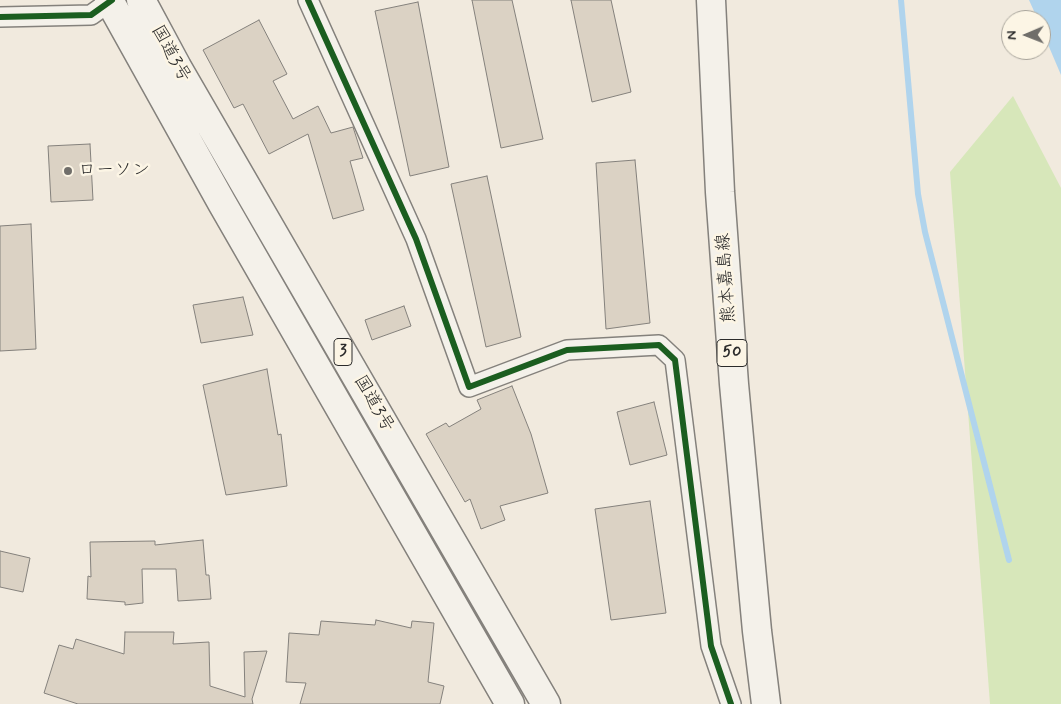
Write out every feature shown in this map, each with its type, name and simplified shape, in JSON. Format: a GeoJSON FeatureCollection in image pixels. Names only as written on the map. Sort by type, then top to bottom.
{"type":"FeatureCollection","features":[{"type":"Feature","properties":{"kind":"main road","name":"国道3号"},"geometry":{"type":"LineString","coordinates":[[110,0],[232,220],[510,704]]}},
{"type":"Feature","properties":{"kind":"main road","name":"国道3号"},"geometry":{"type":"LineString","coordinates":[[141,0],[182,75],[546,704]]}},
{"type":"Feature","properties":{"kind":"main road","name":"熊本嘉島線"},"geometry":{"type":"LineString","coordinates":[[711,0],[720,192],[734,384],[756,621],[766,704]]}},
{"type":"Feature","properties":{"kind":"street"},"geometry":{"type":"LineString","coordinates":[[0,16],[91,15],[110,0]]}},
{"type":"Feature","properties":{"kind":"street"},"geometry":{"type":"LineString","coordinates":[[308,0],[416,239],[469,387],[567,350],[659,345],[675,360],[711,646],[731,704]]}},
{"type":"Feature","properties":{"kind":"green space"},"geometry":{"type":"Polygon","coordinates":[[[1013,96],[1061,188],[1061,704],[990,704],[950,172],[1013,96]]]}},
{"type":"Feature","properties":{"kind":"water"},"geometry":{"type":"Polygon","coordinates":[[[1029,0],[1061,0],[1061,75],[1051,52],[1051,10],[1034,10],[1029,0]]]}},
{"type":"Feature","properties":{"kind":"building"},"geometry":{"type":"Polygon","coordinates":[[[472,0],[512,0],[543,139],[501,148],[472,0]]]}},
{"type":"Feature","properties":{"kind":"building"},"geometry":{"type":"Polygon","coordinates":[[[571,0],[611,0],[631,92],[592,102],[571,0]]]}},
{"type":"Feature","properties":{"kind":"building"},"geometry":{"type":"Polygon","coordinates":[[[418,2],[449,167],[410,176],[375,11],[418,2]]]}},
{"type":"Feature","properties":{"kind":"building"},"geometry":{"type":"Polygon","coordinates":[[[259,20],[287,74],[273,81],[293,119],[318,106],[331,133],[353,127],[363,158],[350,161],[364,210],[333,219],[308,134],[269,154],[243,104],[234,108],[203,50],[259,20]]]}},
{"type":"Feature","properties":{"kind":"building"},"geometry":{"type":"Polygon","coordinates":[[[90,144],[93,200],[51,202],[48,146],[90,144]]]}},
{"type":"Feature","properties":{"kind":"building"},"geometry":{"type":"Polygon","coordinates":[[[635,160],[650,323],[606,329],[596,163],[635,160]]]}},
{"type":"Feature","properties":{"kind":"building"},"geometry":{"type":"Polygon","coordinates":[[[487,176],[521,337],[486,347],[451,184],[487,176]]]}},
{"type":"Feature","properties":{"kind":"building"},"geometry":{"type":"Polygon","coordinates":[[[31,224],[36,349],[0,351],[0,226],[31,224]]]}},
{"type":"Feature","properties":{"kind":"building"},"geometry":{"type":"Polygon","coordinates":[[[243,297],[253,335],[201,343],[193,305],[243,297]]]}},
{"type":"Feature","properties":{"kind":"building"},"geometry":{"type":"Polygon","coordinates":[[[404,306],[411,326],[372,340],[365,320],[404,306]]]}},
{"type":"Feature","properties":{"kind":"building"},"geometry":{"type":"Polygon","coordinates":[[[267,369],[278,435],[281,434],[287,486],[226,495],[203,385],[267,369]]]}},
{"type":"Feature","properties":{"kind":"building"},"geometry":{"type":"Polygon","coordinates":[[[512,386],[531,434],[548,493],[500,506],[505,520],[481,529],[470,499],[465,502],[426,434],[446,423],[449,427],[481,409],[477,400],[512,386]]]}},
{"type":"Feature","properties":{"kind":"building"},"geometry":{"type":"Polygon","coordinates":[[[654,402],[667,455],[630,465],[617,412],[654,402]]]}},
{"type":"Feature","properties":{"kind":"building"},"geometry":{"type":"Polygon","coordinates":[[[650,501],[666,613],[611,620],[595,509],[650,501]]]}},
{"type":"Feature","properties":{"kind":"building"},"geometry":{"type":"Polygon","coordinates":[[[203,540],[206,575],[209,575],[211,599],[178,601],[176,569],[142,569],[143,603],[125,605],[125,602],[87,599],[88,576],[91,577],[90,542],[155,541],[155,545],[203,540]]]}},
{"type":"Feature","properties":{"kind":"building"},"geometry":{"type":"Polygon","coordinates":[[[0,551],[30,558],[23,592],[0,587],[0,551]]]}},
{"type":"Feature","properties":{"kind":"building"},"geometry":{"type":"Polygon","coordinates":[[[376,620],[411,628],[412,621],[434,623],[428,682],[444,686],[440,704],[300,704],[306,683],[286,682],[289,633],[319,635],[321,621],[375,625],[376,620]]]}},
{"type":"Feature","properties":{"kind":"building"},"geometry":{"type":"Polygon","coordinates":[[[125,632],[174,632],[173,644],[209,642],[210,686],[245,697],[244,652],[267,651],[252,699],[253,704],[78,704],[44,693],[59,645],[73,649],[76,639],[124,654],[125,632]]]}},
{"type":"Feature","properties":{"kind":"waterway"},"geometry":{"type":"LineString","coordinates":[[901,0],[918,194],[925,232],[1009,560]]}},
{"type":"Feature","properties":{"kind":"cycle path"},"geometry":{"type":"LineString","coordinates":[[0,17],[91,15],[112,0]]}},
{"type":"Feature","properties":{"kind":"cycle path"},"geometry":{"type":"LineString","coordinates":[[308,0],[416,239],[469,387],[567,350],[659,345],[675,360],[711,646],[731,704]]}},
{"type":"Feature","properties":{"kind":"place","name":"ローソン"},"geometry":{"type":"Point","coordinates":[68,171]}}]}
